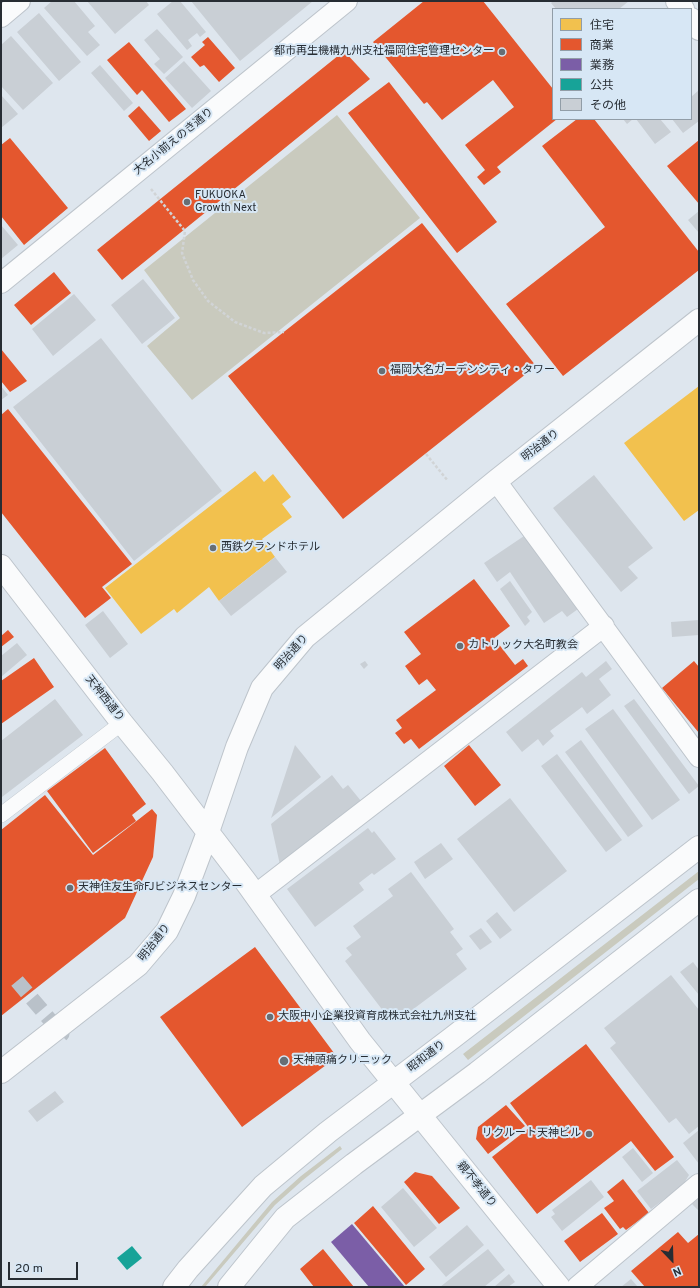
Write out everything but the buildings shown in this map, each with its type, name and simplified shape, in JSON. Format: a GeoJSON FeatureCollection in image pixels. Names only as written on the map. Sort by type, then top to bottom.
{"type":"FeatureCollection","features":[{"type":"Feature","properties":{"kind":"street"},"geometry":{"type":"LineString","coordinates":[[1,17],[20,1]]}},
{"type":"Feature","properties":{"kind":"street","name":"大名小前えのき通り"},"geometry":{"type":"LineString","coordinates":[[1,283],[347,1]]}},
{"type":"Feature","properties":{"kind":"street"},"geometry":{"type":"LineString","coordinates":[[692,20],[699,28]]}},
{"type":"Feature","properties":{"kind":"street","name":"明治通り"},"geometry":{"type":"LineString","coordinates":[[1,1072],[138,965],[167,931],[184,896],[237,747],[262,688],[305,638],[496,481],[699,320]]}},
{"type":"Feature","properties":{"kind":"street"},"geometry":{"type":"LineString","coordinates":[[496,481],[699,757]]}},
{"type":"Feature","properties":{"kind":"street","name":"天神西通り"},"geometry":{"type":"LineString","coordinates":[[1,566],[122,723],[153,760],[255,895]]}},
{"type":"Feature","properties":{"kind":"street"},"geometry":{"type":"LineString","coordinates":[[255,895],[604,626]]}},
{"type":"Feature","properties":{"kind":"street"},"geometry":{"type":"LineString","coordinates":[[1,815],[122,723]]}},
{"type":"Feature","properties":{"kind":"street","name":"昭和通り"},"geometry":{"type":"LineString","coordinates":[[174,1287],[188,1269],[263,1186],[328,1132],[394,1083],[699,847]]}},
{"type":"Feature","properties":{"kind":"street","name":"親不孝通り"},"geometry":{"type":"LineString","coordinates":[[255,895],[360,1041],[559,1287]]}},
{"type":"Feature","properties":{"kind":"street"},"geometry":{"type":"LineString","coordinates":[[229,1287],[285,1218],[354,1164],[477,1073],[699,900]]}},
{"type":"Feature","properties":{"kind":"street"},"geometry":{"type":"LineString","coordinates":[[577,1287],[699,1184]]}},
{"type":"Feature","properties":{"kind":"path"},"geometry":{"type":"LineString","coordinates":[[148,186],[185,231],[182,253],[193,280],[208,301],[234,322],[264,333],[284,332]]}},
{"type":"Feature","properties":{"kind":"path"},"geometry":{"type":"LineString","coordinates":[[426,454],[448,481]]}},
{"type":"Feature","properties":{"kind":"shaded area"},"geometry":{"type":"Polygon","coordinates":[[[337,115],[420,218],[192,400],[147,346],[180,318],[144,270],[337,115]]]}},
{"type":"Feature","properties":{"kind":"shaded area"},"geometry":{"type":"Polygon","coordinates":[[[699,871],[699,879],[468,1060],[463,1054],[699,871]]]}},
{"type":"Feature","properties":{"kind":"shaded area"},"geometry":{"type":"Polygon","coordinates":[[[340,1146],[342,1149],[303,1180],[275,1205],[205,1287],[201,1287],[272,1202],[301,1176],[340,1146]]]}},
{"type":"Feature","properties":{"kind":"tunnel"},"geometry":{"type":"LineString","coordinates":[[17,981],[62,1034],[61,1035]]}},
{"type":"Feature","properties":{"kind":"place","name":"都市再生機構九州支社福岡住宅管理センター"},"geometry":{"type":"Point","coordinates":[502,52]}},
{"type":"Feature","properties":{"kind":"place","name":"FUKUOKA Growth Next"},"geometry":{"type":"Point","coordinates":[187,202]}},
{"type":"Feature","properties":{"kind":"place","name":"福岡大名ガーデンシティ・タワー"},"geometry":{"type":"Point","coordinates":[382,371]}},
{"type":"Feature","properties":{"kind":"place","name":"西鉄グランドホテル"},"geometry":{"type":"Point","coordinates":[213,548]}},
{"type":"Feature","properties":{"kind":"place","name":"カトリック大名町教会"},"geometry":{"type":"Point","coordinates":[460,646]}},
{"type":"Feature","properties":{"kind":"place","name":"天神住友生命FJビジネスセンター"},"geometry":{"type":"Point","coordinates":[70,888]}},
{"type":"Feature","properties":{"kind":"place","name":"大阪中小企業投資育成株式会社九州支社"},"geometry":{"type":"Point","coordinates":[270,1017]}},
{"type":"Feature","properties":{"kind":"place","name":"天神頭痛クリニック"},"geometry":{"type":"Point","coordinates":[284,1061]}},
{"type":"Feature","properties":{"kind":"place","name":"リクルート天神ビル"},"geometry":{"type":"Point","coordinates":[589,1134]}}]}
